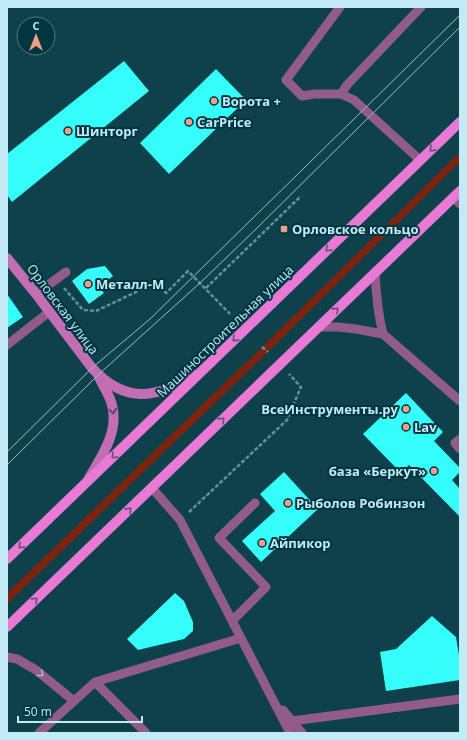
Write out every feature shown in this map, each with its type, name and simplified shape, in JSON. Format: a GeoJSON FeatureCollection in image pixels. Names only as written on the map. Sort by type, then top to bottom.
{"type":"FeatureCollection","features":[{"type":"Feature","properties":{"kind":"main road","name":"Машиностроительная улица"},"geometry":{"type":"LineString","coordinates":[[7,559],[460,122]]}},
{"type":"Feature","properties":{"kind":"main road"},"geometry":{"type":"LineString","coordinates":[[7,627],[376,272],[458,197]]}},
{"type":"Feature","properties":{"kind":"street","name":"Орловская улица"},"geometry":{"type":"LineString","coordinates":[[7,258],[98,375]]}},
{"type":"Feature","properties":{"kind":"street"},"geometry":{"type":"LineString","coordinates":[[98,375],[119,390],[133,394],[152,394],[184,381],[204,369]]}},
{"type":"Feature","properties":{"kind":"street"},"geometry":{"type":"LineString","coordinates":[[86,483],[106,450],[111,436],[114,420],[112,404],[98,375]]}},
{"type":"Feature","properties":{"kind":"lane"},"geometry":{"type":"LineString","coordinates":[[340,7],[286,80],[302,96],[314,94],[341,94],[354,100],[420,160]]}},
{"type":"Feature","properties":{"kind":"lane"},"geometry":{"type":"LineString","coordinates":[[341,94],[347,85],[421,7]]}},
{"type":"Feature","properties":{"kind":"lane"},"geometry":{"type":"LineString","coordinates":[[36,294],[66,272]]}},
{"type":"Feature","properties":{"kind":"lane"},"geometry":{"type":"LineString","coordinates":[[376,272],[376,290],[383,334]]}},
{"type":"Feature","properties":{"kind":"lane"},"geometry":{"type":"LineString","coordinates":[[7,345],[49,312]]}},
{"type":"Feature","properties":{"kind":"lane"},"geometry":{"type":"LineString","coordinates":[[319,327],[338,326],[383,334],[460,401]]}},
{"type":"Feature","properties":{"kind":"lane"},"geometry":{"type":"LineString","coordinates":[[460,439],[455,443],[460,449]]}},
{"type":"Feature","properties":{"kind":"lane"},"geometry":{"type":"LineString","coordinates":[[152,488],[180,520],[290,733]]}},
{"type":"Feature","properties":{"kind":"lane"},"geometry":{"type":"LineString","coordinates":[[232,621],[266,587],[219,538],[255,503]]}},
{"type":"Feature","properties":{"kind":"lane"},"geometry":{"type":"LineString","coordinates":[[39,733],[95,682],[241,638]]}},
{"type":"Feature","properties":{"kind":"lane"},"geometry":{"type":"LineString","coordinates":[[7,657],[17,659],[36,670],[74,701]]}},
{"type":"Feature","properties":{"kind":"lane"},"geometry":{"type":"LineString","coordinates":[[95,682],[146,733]]}},
{"type":"Feature","properties":{"kind":"lane"},"geometry":{"type":"LineString","coordinates":[[273,699],[302,733]]}},
{"type":"Feature","properties":{"kind":"lane"},"geometry":{"type":"LineString","coordinates":[[292,721],[460,699]]}},
{"type":"Feature","properties":{"kind":"path"},"geometry":{"type":"LineString","coordinates":[[206,288],[301,196]]}},
{"type":"Feature","properties":{"kind":"path"},"geometry":{"type":"LineString","coordinates":[[57,280],[83,310],[96,311],[155,284],[166,293],[188,271],[230,314]]}},
{"type":"Feature","properties":{"kind":"path"},"geometry":{"type":"LineString","coordinates":[[262,347],[268,352]]}},
{"type":"Feature","properties":{"kind":"path"},"geometry":{"type":"LineString","coordinates":[[180,520],[287,420],[302,387],[289,374]]}},
{"type":"Feature","properties":{"kind":"shaded area"},"geometry":{"type":"Polygon","coordinates":[[[460,152],[460,162],[268,352],[7,604],[7,593],[262,347],[460,152]]]}},
{"type":"Feature","properties":{"kind":"building"},"geometry":{"type":"Polygon","coordinates":[[[124,61],[149,91],[12,202],[7,195],[7,154],[124,61]]]}},
{"type":"Feature","properties":{"kind":"building"},"geometry":{"type":"Polygon","coordinates":[[[216,69],[246,100],[169,174],[140,143],[216,69]]]}},
{"type":"Feature","properties":{"kind":"building","name":"Металл-М"},"geometry":{"type":"Polygon","coordinates":[[[105,266],[113,276],[99,287],[104,293],[89,304],[72,281],[87,269],[105,266]]]}},
{"type":"Feature","properties":{"kind":"building"},"geometry":{"type":"Polygon","coordinates":[[[7,294],[23,317],[7,328],[7,294]]]}},
{"type":"Feature","properties":{"kind":"building"},"geometry":{"type":"Polygon","coordinates":[[[406,393],[443,432],[434,441],[460,468],[460,472],[452,480],[460,489],[460,517],[409,465],[401,473],[363,434],[406,393]]]}},
{"type":"Feature","properties":{"kind":"building"},"geometry":{"type":"Polygon","coordinates":[[[284,472],[318,509],[261,562],[242,541],[275,511],[260,494],[284,472]]]}},
{"type":"Feature","properties":{"kind":"building"},"geometry":{"type":"Polygon","coordinates":[[[175,593],[184,601],[193,622],[193,631],[184,639],[138,650],[127,639],[175,593]]]}},
{"type":"Feature","properties":{"kind":"building"},"geometry":{"type":"Polygon","coordinates":[[[432,616],[456,637],[460,661],[460,680],[386,691],[380,652],[396,649],[432,616]]]}},
{"type":"Feature","properties":{"kind":"tram line"},"geometry":{"type":"LineString","coordinates":[[7,452],[92,368],[150,319],[460,15]]}},
{"type":"Feature","properties":{"kind":"tram line"},"geometry":{"type":"LineString","coordinates":[[7,465],[98,375],[200,283],[255,230],[460,27]]}},
{"type":"Feature","properties":{"kind":"place","name":"Ворота +"},"geometry":{"type":"Point","coordinates":[214,101]}},
{"type":"Feature","properties":{"kind":"place","name":"CarPrice"},"geometry":{"type":"Point","coordinates":[189,122]}},
{"type":"Feature","properties":{"kind":"place","name":"Шинторг"},"geometry":{"type":"Point","coordinates":[68,131]}},
{"type":"Feature","properties":{"kind":"place","name":"Орловское кольцо"},"geometry":{"type":"Point","coordinates":[284,229]}},
{"type":"Feature","properties":{"kind":"place","name":"Металл-М"},"geometry":{"type":"Point","coordinates":[88,284]}},
{"type":"Feature","properties":{"kind":"place","name":"ВсеИнструменты.ру"},"geometry":{"type":"Point","coordinates":[406,409]}},
{"type":"Feature","properties":{"kind":"place","name":"Lav"},"geometry":{"type":"Point","coordinates":[406,427]}},
{"type":"Feature","properties":{"kind":"place","name":"база «Беркут»"},"geometry":{"type":"Point","coordinates":[434,471]}},
{"type":"Feature","properties":{"kind":"place","name":"Рыболов Робинзон"},"geometry":{"type":"Point","coordinates":[288,503]}},
{"type":"Feature","properties":{"kind":"place","name":"Айпикор"},"geometry":{"type":"Point","coordinates":[262,543]}}]}
